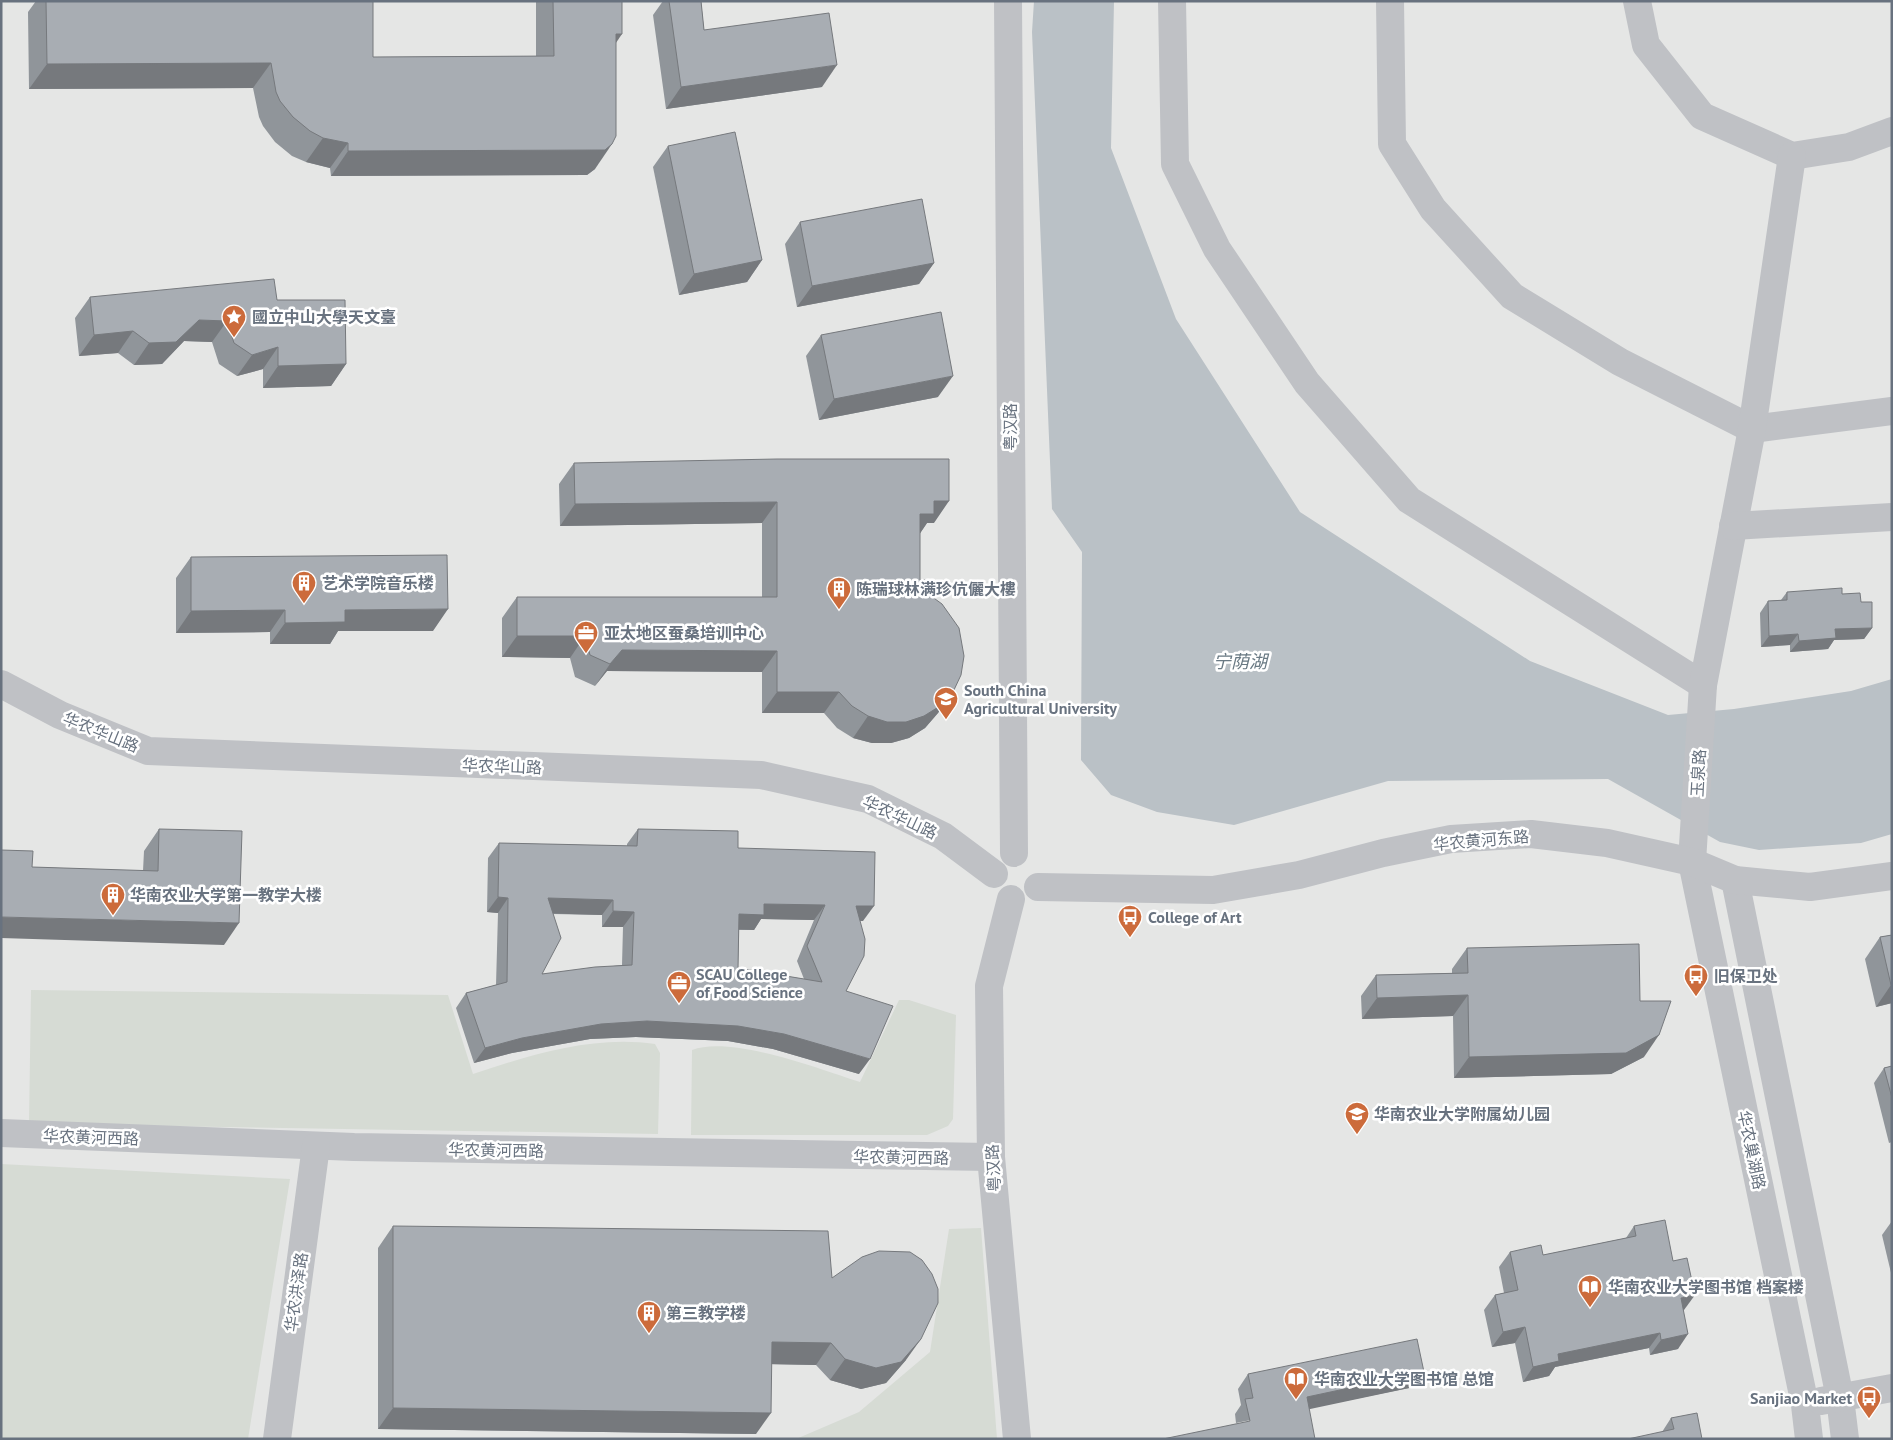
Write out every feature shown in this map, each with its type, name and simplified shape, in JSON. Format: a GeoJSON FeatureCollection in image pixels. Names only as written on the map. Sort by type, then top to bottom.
{"type":"FeatureCollection","features":[{"type":"Feature","properties":{"kind":"street","name":"粤汉路"},"geometry":{"type":"LineString","coordinates":[[1008,1],[1014,853]]}},
{"type":"Feature","properties":{"kind":"street"},"geometry":{"type":"LineString","coordinates":[[1172,1],[1175,164],[1217,249],[1307,383],[1409,500],[1703,684]]}},
{"type":"Feature","properties":{"kind":"street"},"geometry":{"type":"LineString","coordinates":[[1390,1],[1392,144],[1433,209],[1512,296],[1620,362],[1752,429],[1892,411]]}},
{"type":"Feature","properties":{"kind":"street"},"geometry":{"type":"LineString","coordinates":[[1637,1],[1646,45],[1702,116],[1792,156],[1849,147],[1892,131]]}},
{"type":"Feature","properties":{"kind":"street","name":"玉泉路"},"geometry":{"type":"LineString","coordinates":[[1692,862],[1703,684],[1752,429],[1792,156]]}},
{"type":"Feature","properties":{"kind":"street"},"geometry":{"type":"LineString","coordinates":[[1733,526],[1786,525],[1892,517]]}},
{"type":"Feature","properties":{"kind":"street","name":"华农华山路"},"geometry":{"type":"LineString","coordinates":[[1,684],[60,715],[148,750],[761,775],[868,799],[942,836],[994,874]]}},
{"type":"Feature","properties":{"kind":"street","name":"华农黄河东路"},"geometry":{"type":"LineString","coordinates":[[1038,887],[1213,890],[1299,875],[1452,839],[1531,834],[1607,843],[1692,862],[1735,880],[1810,887],[1892,876]]}},
{"type":"Feature","properties":{"kind":"street"},"geometry":{"type":"LineString","coordinates":[[1014,853],[1028,855],[1039,865],[1041,880],[1038,887],[1027,898],[1011,899],[998,889],[994,874],[1000,859],[1014,853]]}},
{"type":"Feature","properties":{"kind":"street","name":"华农巢湖路"},"geometry":{"type":"LineString","coordinates":[[1692,862],[1805,1405],[1809,1439]]}},
{"type":"Feature","properties":{"kind":"street"},"geometry":{"type":"LineString","coordinates":[[1735,880],[1840,1398],[1845,1439]]}},
{"type":"Feature","properties":{"kind":"street","name":"粤汉路"},"geometry":{"type":"LineString","coordinates":[[1011,899],[989,986],[991,1157],[1017,1439]]}},
{"type":"Feature","properties":{"kind":"street","name":"华农黄河西路"},"geometry":{"type":"LineString","coordinates":[[1,1133],[316,1146],[991,1157]]}},
{"type":"Feature","properties":{"kind":"street","name":"华农洪泽路"},"geometry":{"type":"LineString","coordinates":[[277,1439],[316,1146]]}},
{"type":"Feature","properties":{"kind":"street"},"geometry":{"type":"LineString","coordinates":[[1805,1405],[1892,1388]]}},
{"type":"Feature","properties":{"kind":"shaded area","name":"South China Agricultural University"},"geometry":{"type":"Polygon","coordinates":[[[1,1],[1892,1],[1892,1439],[1,1439],[1,1]]]}},
{"type":"Feature","properties":{"kind":"shaded area"},"geometry":{"type":"Polygon","coordinates":[[[31,990],[448,995],[473,1074],[562,1048],[608,1042],[655,1044],[660,1053],[658,1134],[29,1124],[31,990]]]}},
{"type":"Feature","properties":{"kind":"shaded area"},"geometry":{"type":"Polygon","coordinates":[[[899,1000],[909,1000],[956,1015],[953,1119],[948,1126],[927,1135],[691,1135],[692,1050],[709,1047],[729,1047],[751,1050],[799,1062],[860,1082],[899,1000]]]}},
{"type":"Feature","properties":{"kind":"shaded area"},"geometry":{"type":"Polygon","coordinates":[[[1,1164],[290,1179],[248,1439],[1,1439],[1,1164]]]}},
{"type":"Feature","properties":{"kind":"shaded area"},"geometry":{"type":"Polygon","coordinates":[[[981,1228],[997,1439],[796,1439],[859,1412],[930,1352],[949,1229],[981,1228]]]}},
{"type":"Feature","properties":{"kind":"water","name":"宁荫湖"},"geometry":{"type":"Polygon","coordinates":[[[1034,1],[1114,1],[1111,148],[1176,319],[1300,512],[1530,661],[1668,715],[1734,709],[1851,691],[1892,679],[1892,834],[1861,843],[1759,850],[1720,842],[1608,779],[1388,781],[1234,825],[1157,812],[1111,795],[1081,760],[1082,552],[1052,509],[1032,32],[1034,1]]]}},
{"type":"Feature","properties":{"kind":"building"},"geometry":{"type":"Polygon","coordinates":[[[46,1],[373,1],[373,57],[554,56],[553,1],[622,1],[622,34],[616,34],[616,136],[612,144],[605,150],[348,151],[348,143],[323,138],[310,131],[293,117],[280,101],[276,92],[271,63],[47,64],[46,1]]]}},
{"type":"Feature","properties":{"kind":"building"},"geometry":{"type":"Polygon","coordinates":[[[669,1],[701,1],[704,30],[829,13],[837,65],[681,87],[669,1]]]}},
{"type":"Feature","properties":{"kind":"building"},"geometry":{"type":"Polygon","coordinates":[[[735,132],[762,260],[694,274],[668,146],[735,132]]]}},
{"type":"Feature","properties":{"kind":"building"},"geometry":{"type":"Polygon","coordinates":[[[922,199],[934,263],[812,286],[800,222],[922,199]]]}},
{"type":"Feature","properties":{"kind":"building"},"geometry":{"type":"Polygon","coordinates":[[[274,279],[277,300],[345,300],[346,364],[278,366],[278,347],[252,355],[234,343],[227,321],[199,320],[176,342],[149,343],[133,331],[94,335],[90,297],[274,279]]]}},
{"type":"Feature","properties":{"kind":"building"},"geometry":{"type":"Polygon","coordinates":[[[941,312],[953,376],[834,399],[821,335],[941,312]]]}},
{"type":"Feature","properties":{"kind":"building"},"geometry":{"type":"Polygon","coordinates":[[[777,459],[949,459],[949,501],[934,501],[934,514],[920,514],[920,580],[931,580],[931,596],[942,604],[959,628],[964,656],[961,675],[953,692],[940,706],[924,716],[906,722],[887,722],[868,716],[852,706],[839,692],[777,692],[777,651],[622,650],[610,664],[590,655],[585,636],[517,636],[517,597],[777,597],[777,502],[575,504],[574,463],[777,459]]]}},
{"type":"Feature","properties":{"kind":"building"},"geometry":{"type":"Polygon","coordinates":[[[447,555],[448,609],[345,610],[345,622],[285,623],[285,610],[191,611],[191,557],[447,555]]]}},
{"type":"Feature","properties":{"kind":"building"},"geometry":{"type":"Polygon","coordinates":[[[1842,588],[1842,594],[1860,593],[1861,602],[1872,602],[1872,628],[1835,629],[1836,638],[1799,641],[1798,634],[1769,636],[1768,601],[1787,600],[1787,592],[1842,588]]]}},
{"type":"Feature","properties":{"kind":"building","name":"华南农业大学第一教学大楼"},"geometry":{"type":"Polygon","coordinates":[[[159,829],[242,831],[239,923],[1,917],[1,850],[33,851],[32,867],[158,871],[159,829]]]}},
{"type":"Feature","properties":{"kind":"building"},"geometry":{"type":"Polygon","coordinates":[[[638,829],[738,831],[738,848],[875,852],[874,906],[856,906],[865,939],[864,956],[846,991],[893,1006],[870,1059],[784,1034],[738,1026],[647,1021],[601,1024],[522,1038],[485,1048],[466,993],[507,982],[508,898],[498,897],[499,843],[637,846],[638,829]],[[548,898],[561,938],[542,974],[595,967],[632,965],[634,912],[613,911],[613,900],[548,898]],[[764,904],[764,915],[739,914],[738,968],[822,982],[807,946],[825,905],[764,904]]]}},
{"type":"Feature","properties":{"kind":"building"},"geometry":{"type":"Polygon","coordinates":[[[1892,935],[1892,985],[1891,985],[1880,937],[1892,935]]]}},
{"type":"Feature","properties":{"kind":"building"},"geometry":{"type":"Polygon","coordinates":[[[1639,944],[1640,1001],[1671,1001],[1659,1035],[1626,1053],[1469,1057],[1468,995],[1377,998],[1376,975],[1468,973],[1467,948],[1639,944]]]}},
{"type":"Feature","properties":{"kind":"building"},"geometry":{"type":"Polygon","coordinates":[[[1892,1066],[1892,1098],[1884,1068],[1892,1066]]]}},
{"type":"Feature","properties":{"kind":"building","name":"华南农业大学图书馆 档案楼"},"geometry":{"type":"Polygon","coordinates":[[[1665,1220],[1673,1261],[1687,1258],[1695,1295],[1681,1298],[1688,1334],[1661,1340],[1660,1333],[1558,1354],[1559,1361],[1533,1367],[1525,1327],[1503,1332],[1495,1295],[1518,1290],[1510,1252],[1541,1245],[1543,1255],[1636,1236],[1634,1226],[1665,1220]]]}},
{"type":"Feature","properties":{"kind":"building","name":"第三教学楼"},"geometry":{"type":"Polygon","coordinates":[[[393,1226],[828,1231],[832,1278],[862,1257],[879,1251],[910,1252],[922,1260],[932,1274],[938,1289],[938,1303],[921,1339],[901,1362],[876,1368],[845,1359],[831,1343],[772,1342],[771,1413],[393,1408],[393,1226]]]}},
{"type":"Feature","properties":{"kind":"building","name":"华南农业大学图书馆 总馆"},"geometry":{"type":"Polygon","coordinates":[[[1417,1339],[1424,1372],[1307,1397],[1315,1439],[1163,1439],[1250,1421],[1245,1399],[1253,1398],[1248,1374],[1417,1339]]]}},
{"type":"Feature","properties":{"kind":"building"},"geometry":{"type":"Polygon","coordinates":[[[1697,1413],[1702,1439],[1628,1439],[1674,1429],[1671,1418],[1697,1413]]]}},
{"type":"Feature","properties":{"kind":"place","name":"國立中山大學天文臺"},"geometry":{"type":"Point","coordinates":[234,338]}},
{"type":"Feature","properties":{"kind":"place","name":"艺术学院音乐楼"},"geometry":{"type":"Point","coordinates":[304,604]}},
{"type":"Feature","properties":{"kind":"place","name":"陈瑞球林满珍伉儷大樓"},"geometry":{"type":"Point","coordinates":[839,610]}},
{"type":"Feature","properties":{"kind":"place","name":"亚太地区蚕桑培训中心"},"geometry":{"type":"Point","coordinates":[586,654]}},
{"type":"Feature","properties":{"kind":"place","name":"South China Agricultural University"},"geometry":{"type":"Point","coordinates":[946,720]}},
{"type":"Feature","properties":{"kind":"place","name":"华南农业大学第一教学大楼"},"geometry":{"type":"Point","coordinates":[113,916]}},
{"type":"Feature","properties":{"kind":"place","name":"College of Art"},"geometry":{"type":"Point","coordinates":[1130,938]}},
{"type":"Feature","properties":{"kind":"place","name":"旧保卫处"},"geometry":{"type":"Point","coordinates":[1696,997]}},
{"type":"Feature","properties":{"kind":"place","name":"SCAU College of Food Science"},"geometry":{"type":"Point","coordinates":[679,1004]}},
{"type":"Feature","properties":{"kind":"place","name":"华南农业大学附属幼儿园"},"geometry":{"type":"Point","coordinates":[1357,1135]}},
{"type":"Feature","properties":{"kind":"place","name":"华南农业大学图书馆 档案楼"},"geometry":{"type":"Point","coordinates":[1590,1308]}},
{"type":"Feature","properties":{"kind":"place","name":"第三教学楼"},"geometry":{"type":"Point","coordinates":[649,1334]}},
{"type":"Feature","properties":{"kind":"place","name":"华南农业大学图书馆 总馆"},"geometry":{"type":"Point","coordinates":[1296,1400]}},
{"type":"Feature","properties":{"kind":"place","name":"Sanjiao Market"},"geometry":{"type":"Point","coordinates":[1869,1419]}}]}
